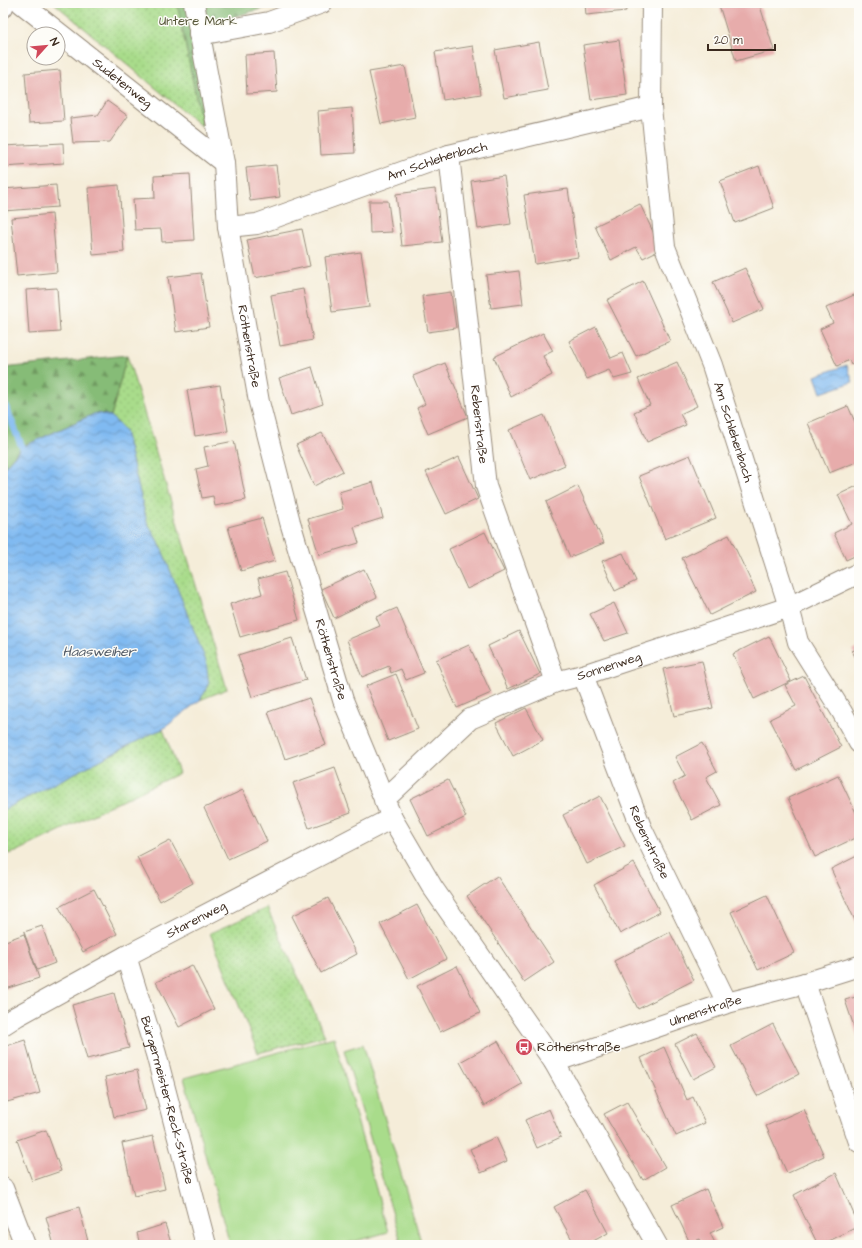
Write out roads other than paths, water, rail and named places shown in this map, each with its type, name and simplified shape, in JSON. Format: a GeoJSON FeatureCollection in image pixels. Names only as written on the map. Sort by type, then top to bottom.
{"type":"FeatureCollection","features":[{"type":"Feature","properties":{"kind":"street"},"geometry":{"type":"LineString","coordinates":[[3,7],[4,3]]}},
{"type":"Feature","properties":{"kind":"street","name":"Sudetenweg"},"geometry":{"type":"LineString","coordinates":[[21,3],[224,163]]}},
{"type":"Feature","properties":{"kind":"street","name":"Röthenstraße"},"geometry":{"type":"LineString","coordinates":[[194,3],[224,163],[228,227],[259,402],[290,522],[343,700],[392,818],[433,888],[554,1062],[657,1245]]}},
{"type":"Feature","properties":{"kind":"street"},"geometry":{"type":"LineString","coordinates":[[199,34],[269,22],[322,3]]}},
{"type":"Feature","properties":{"kind":"street","name":"Am Schlehenbach"},"geometry":{"type":"LineString","coordinates":[[652,3],[650,107],[665,247],[712,365],[789,607],[798,642],[842,712],[859,743]]}},
{"type":"Feature","properties":{"kind":"street","name":"Am Schlehenbach"},"geometry":{"type":"LineString","coordinates":[[228,227],[257,224],[449,155],[650,107]]}},
{"type":"Feature","properties":{"kind":"street","name":"Rebenstraße"},"geometry":{"type":"LineString","coordinates":[[449,155],[486,486],[556,682]]}},
{"type":"Feature","properties":{"kind":"street","name":"Sonnenweg"},"geometry":{"type":"LineString","coordinates":[[384,800],[470,719],[556,682],[583,675],[789,607],[859,573]]}},
{"type":"Feature","properties":{"kind":"street","name":"Rebenstraße"},"geometry":{"type":"LineString","coordinates":[[583,675],[642,826],[727,1003]]}},
{"type":"Feature","properties":{"kind":"street","name":"Starenweg"},"geometry":{"type":"LineString","coordinates":[[3,1025],[126,956],[392,818]]}},
{"type":"Feature","properties":{"kind":"street","name":"Bürgermeister-Reck-Straße"},"geometry":{"type":"LineString","coordinates":[[126,956],[156,1054],[206,1245]]}},
{"type":"Feature","properties":{"kind":"street","name":"Ulmenstraße"},"geometry":{"type":"LineString","coordinates":[[554,1062],[727,1003],[805,983],[859,966]]}},
{"type":"Feature","properties":{"kind":"street"},"geometry":{"type":"LineString","coordinates":[[805,983],[859,1142]]}},
{"type":"Feature","properties":{"kind":"street"},"geometry":{"type":"LineString","coordinates":[[3,1188],[25,1245]]}},
{"type":"Feature","properties":{"kind":"water"},"geometry":{"type":"Polygon","coordinates":[[[847,365],[853,382],[821,393],[815,376],[847,365]]]}},
{"type":"Feature","properties":{"kind":"water","name":"Haasweiher"},"geometry":{"type":"Polygon","coordinates":[[[96,413],[111,416],[125,431],[147,522],[161,547],[206,661],[209,685],[200,700],[163,729],[3,810],[3,469],[22,447],[96,413]]]}},
{"type":"Feature","properties":{"kind":"waterway"},"geometry":{"type":"LineString","coordinates":[[3,400],[22,447]]}},
{"type":"Feature","properties":{"kind":"place","name":"Röthenstraße"},"geometry":{"type":"Point","coordinates":[524,1047]}},
{"type":"Feature","properties":{"kind":"park label","name":"Untere Mark"},"geometry":{"type":"Point","coordinates":[198,21]}}]}
